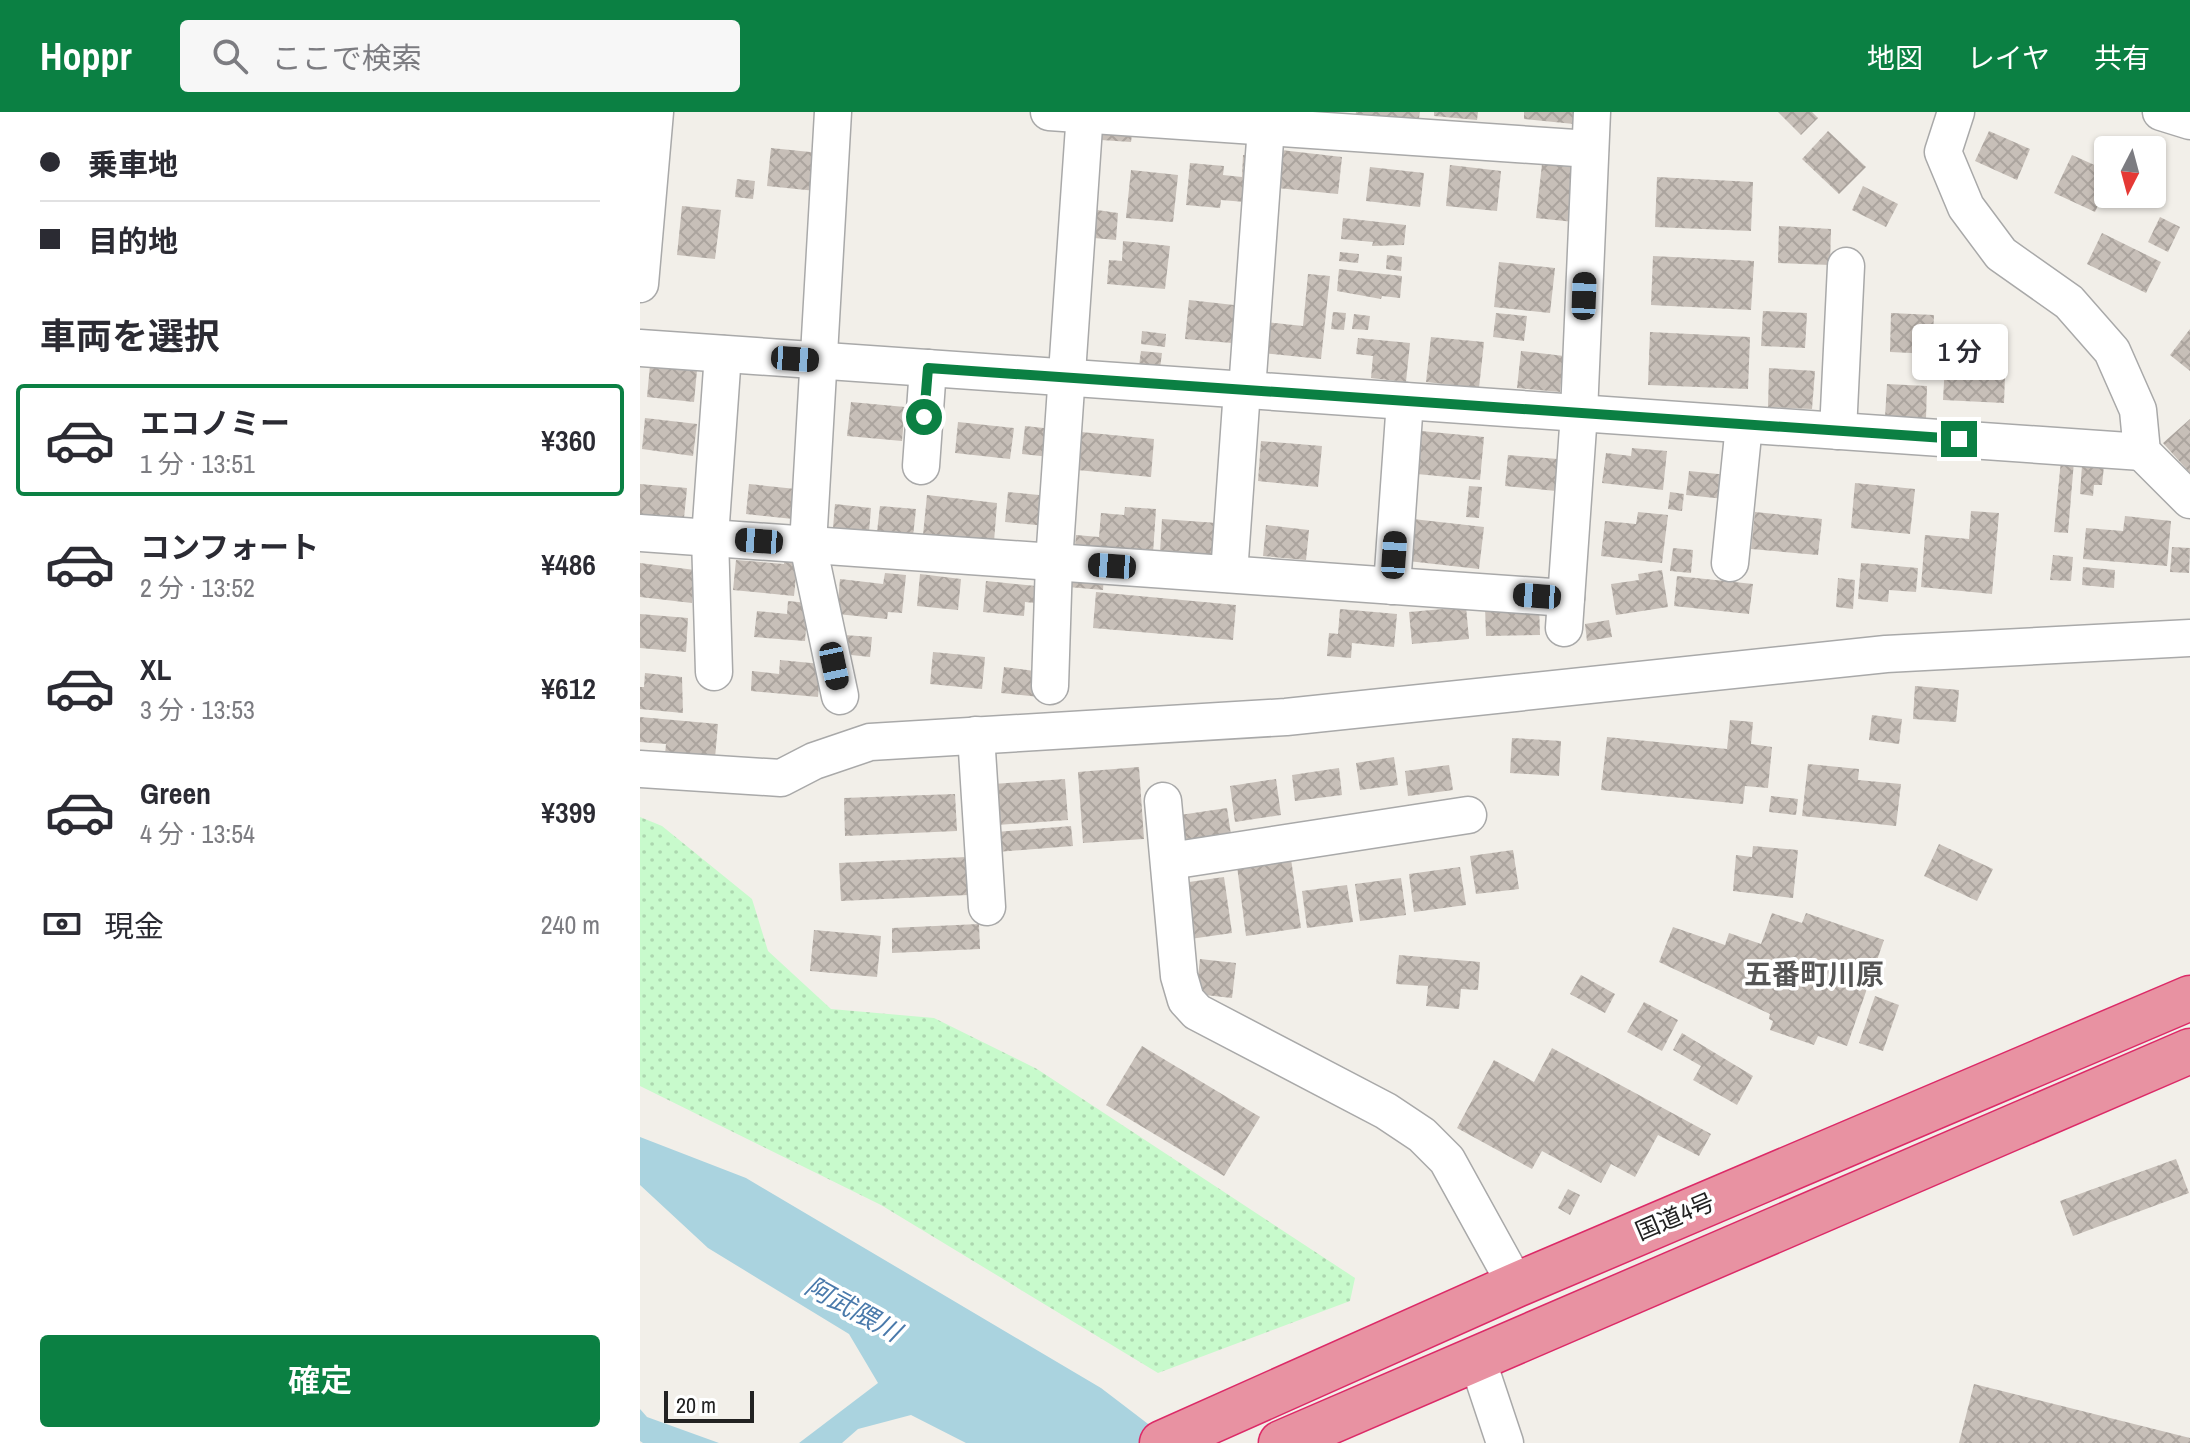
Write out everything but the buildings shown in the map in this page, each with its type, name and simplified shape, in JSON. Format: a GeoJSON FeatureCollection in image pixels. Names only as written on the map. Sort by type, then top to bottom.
{"type":"FeatureCollection","features":[{"type":"Feature","properties":{"kind":"highway","name":"国道4号"},"geometry":{"type":"LineString","coordinates":[[1162,1443],[1516,1285],[2190,998]]}},
{"type":"Feature","properties":{"kind":"highway"},"geometry":{"type":"LineString","coordinates":[[1281,1443],[2190,1051]]}},
{"type":"Feature","properties":{"kind":"street"},"geometry":{"type":"LineString","coordinates":[[640,284],[655,112]]}},
{"type":"Feature","properties":{"kind":"street"},"geometry":{"type":"LineString","coordinates":[[833,112],[808,545],[840,696]]}},
{"type":"Feature","properties":{"kind":"street"},"geometry":{"type":"LineString","coordinates":[[1049,112],[1266,127],[1348,122],[1505,128],[1590,149]]}},
{"type":"Feature","properties":{"kind":"street"},"geometry":{"type":"LineString","coordinates":[[640,533],[1392,586],[1565,613],[1579,413],[1592,112]]}},
{"type":"Feature","properties":{"kind":"street"},"geometry":{"type":"LineString","coordinates":[[1956,112],[1943,152],[1966,207],[2001,254],[2069,302],[2112,351],[2138,410],[2142,452],[2190,500]]}},
{"type":"Feature","properties":{"kind":"street"},"geometry":{"type":"LineString","coordinates":[[2161,112],[2190,121]]}},
{"type":"Feature","properties":{"kind":"street"},"geometry":{"type":"LineString","coordinates":[[1050,686],[1054,562],[1085,113]]}},
{"type":"Feature","properties":{"kind":"street"},"geometry":{"type":"LineString","coordinates":[[1229,574],[1266,127]]}},
{"type":"Feature","properties":{"kind":"street"},"geometry":{"type":"LineString","coordinates":[[1838,431],[1846,266]]}},
{"type":"Feature","properties":{"kind":"street"},"geometry":{"type":"LineString","coordinates":[[640,348],[2142,452]]}},
{"type":"Feature","properties":{"kind":"street"},"geometry":{"type":"LineString","coordinates":[[714,672],[710,537],[723,354]]}},
{"type":"Feature","properties":{"kind":"street"},"geometry":{"type":"LineString","coordinates":[[921,466],[928,368]]}},
{"type":"Feature","properties":{"kind":"street"},"geometry":{"type":"LineString","coordinates":[[1392,586],[1405,401]]}},
{"type":"Feature","properties":{"kind":"street"},"geometry":{"type":"LineString","coordinates":[[1730,563],[1744,425]]}},
{"type":"Feature","properties":{"kind":"street"},"geometry":{"type":"LineString","coordinates":[[640,769],[781,778],[814,761],[870,742],[1286,717],[1886,654],[2190,638]]}},
{"type":"Feature","properties":{"kind":"street"},"geometry":{"type":"LineString","coordinates":[[976,735],[987,907]]}},
{"type":"Feature","properties":{"kind":"street"},"geometry":{"type":"LineString","coordinates":[[1163,801],[1174,941],[1186,1000],[1197,1012],[1386,1111],[1422,1135],[1447,1160],[1516,1285]]}},
{"type":"Feature","properties":{"kind":"street"},"geometry":{"type":"LineString","coordinates":[[1170,861],[1468,815]]}},
{"type":"Feature","properties":{"kind":"street"},"geometry":{"type":"LineString","coordinates":[[1477,1359],[1505,1443]]}},
{"type":"Feature","properties":{"kind":"green space"},"geometry":{"type":"Polygon","coordinates":[[[640,817],[662,826],[752,899],[768,951],[831,1009],[934,1018],[1037,1069],[1355,1278],[1350,1301],[1158,1373],[881,1205],[640,1086],[640,817]]]}},
{"type":"Feature","properties":{"kind":"water","name":"阿武隈川"},"geometry":{"type":"Polygon","coordinates":[[[640,1137],[746,1178],[1101,1388],[1173,1443],[966,1443],[911,1415],[858,1429],[842,1443],[799,1443],[878,1383],[849,1334],[708,1248],[640,1185],[640,1137]]]}},
{"type":"Feature","properties":{"kind":"water"},"geometry":{"type":"Polygon","coordinates":[[[640,1409],[647,1417],[719,1443],[643,1443],[640,1441],[640,1409]]]}},
{"type":"Feature","properties":{"kind":"district","name":"五番町川原"},"geometry":{"type":"Point","coordinates":[1814,974]}},
{"type":"Feature","properties":{"kind":"route"},"geometry":{"type":"LineString","coordinates":[[924,417],[928,368],[1959,439]]}}]}
